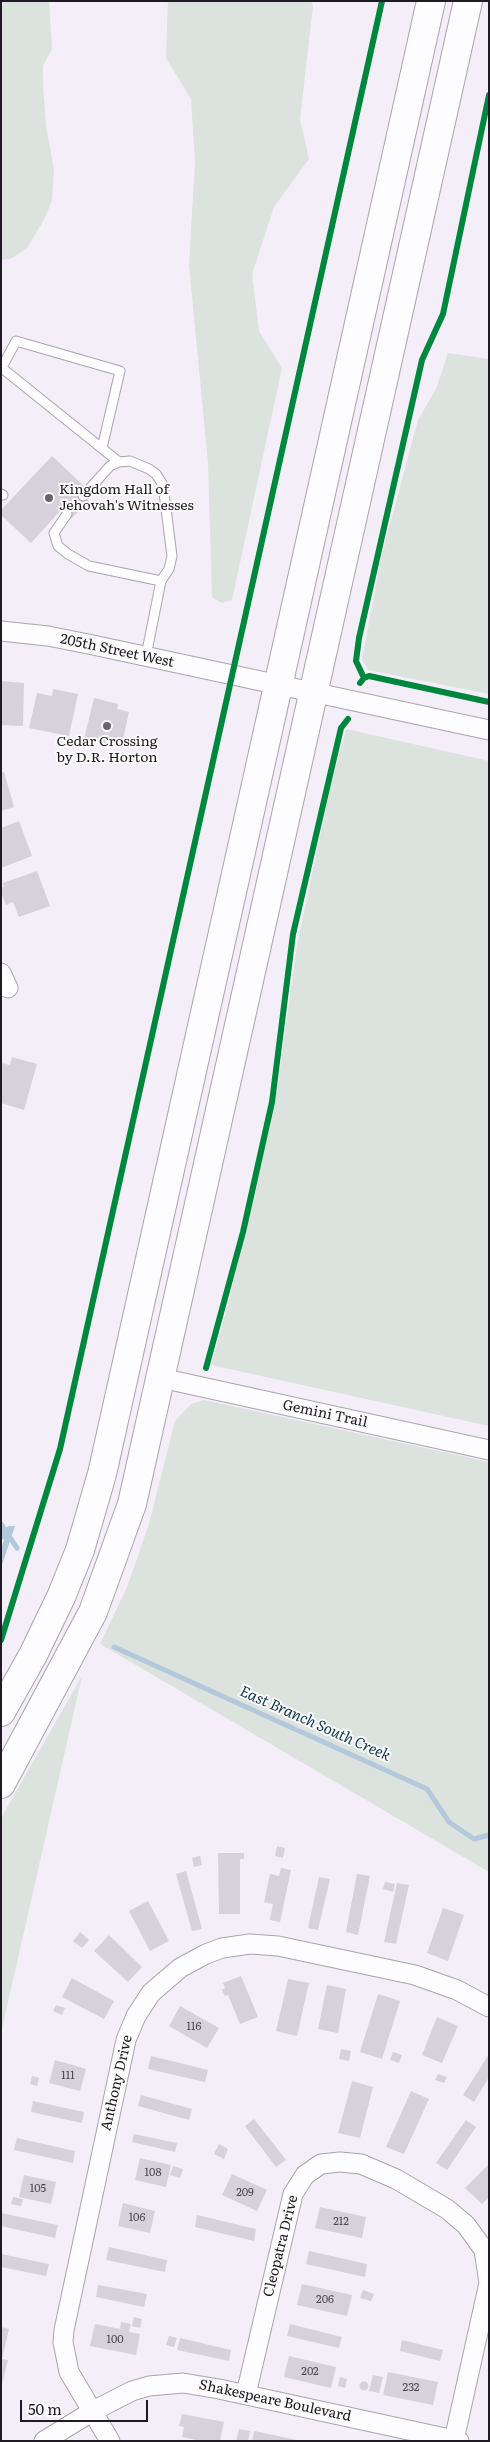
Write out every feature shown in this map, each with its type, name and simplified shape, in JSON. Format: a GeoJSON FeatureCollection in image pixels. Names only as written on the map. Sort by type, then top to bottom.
{"type":"FeatureCollection","features":[{"type":"Feature","properties":{"kind":"main road"},"geometry":{"type":"LineString","coordinates":[[1,1712],[33,1655],[62,1597],[80,1550],[102,1474],[431,1]]}},
{"type":"Feature","properties":{"kind":"main road"},"geometry":{"type":"LineString","coordinates":[[1,1784],[80,1640],[96,1604],[132,1504],[468,1]]}},
{"type":"Feature","properties":{"kind":"street","name":"205th Street West"},"geometry":{"type":"LineString","coordinates":[[1,631],[48,636],[278,686]]}},
{"type":"Feature","properties":{"kind":"street"},"geometry":{"type":"LineString","coordinates":[[278,686],[489,730]]}},
{"type":"Feature","properties":{"kind":"street","name":"Gemini Trail"},"geometry":{"type":"LineString","coordinates":[[161,1378],[489,1450]]}},
{"type":"Feature","properties":{"kind":"street","name":"Anthony Drive"},"geometry":{"type":"LineString","coordinates":[[110,2441],[69,2372],[63,2342],[66,2314],[129,2030],[143,2005],[160,1984],[180,1968],[206,1954],[236,1945],[265,1944],[415,1975],[457,1990],[489,2008]]}},
{"type":"Feature","properties":{"kind":"street","name":"Cleopatra Drive"},"geometry":{"type":"LineString","coordinates":[[246,2394],[293,2194],[305,2175],[321,2164],[340,2162],[361,2164],[396,2179],[447,2209],[466,2226],[484,2250],[489,2284],[456,2440]]}},
{"type":"Feature","properties":{"kind":"street","name":"Shakespeare Boulevard"},"geometry":{"type":"LineString","coordinates":[[44,2441],[93,2411],[132,2391],[165,2384],[198,2385],[246,2394],[456,2440]]}},
{"type":"Feature","properties":{"kind":"lane"},"geometry":{"type":"LineString","coordinates":[[102,448],[120,371],[16,341],[2,368],[119,462]]}},
{"type":"Feature","properties":{"kind":"lane"},"geometry":{"type":"LineString","coordinates":[[83,496],[110,466],[119,462],[130,461],[149,469],[156,474],[162,485],[172,556],[169,569],[161,581],[146,656]]}},
{"type":"Feature","properties":{"kind":"lane"},"geometry":{"type":"LineString","coordinates":[[68,514],[54,533],[58,546],[68,554],[89,566],[161,581]]}},
{"type":"Feature","properties":{"kind":"shaded area"},"geometry":{"type":"Polygon","coordinates":[[[1,1],[49,1],[52,49],[43,66],[43,84],[46,126],[54,170],[52,200],[45,218],[27,248],[10,259],[1,260],[1,1]]]}},
{"type":"Feature","properties":{"kind":"shaded area"},"geometry":{"type":"Polygon","coordinates":[[[168,1],[311,1],[313,6],[300,119],[309,159],[274,207],[252,274],[259,331],[282,368],[232,600],[222,603],[212,597],[208,463],[189,265],[195,162],[191,99],[166,58],[168,1]]]}},
{"type":"Feature","properties":{"kind":"shaded area"},"geometry":{"type":"Polygon","coordinates":[[[448,353],[489,359],[489,694],[368,670],[362,659],[382,554],[418,420],[436,389],[448,353]]]}},
{"type":"Feature","properties":{"kind":"shaded area"},"geometry":{"type":"Polygon","coordinates":[[[346,729],[489,761],[489,1426],[211,1365],[228,1305],[277,1090],[297,945],[331,785],[346,729]]]}},
{"type":"Feature","properties":{"kind":"shaded area"},"geometry":{"type":"Polygon","coordinates":[[[204,1400],[489,1462],[489,1872],[100,1644],[127,1587],[149,1524],[175,1421],[191,1404],[204,1400]]]}},
{"type":"Feature","properties":{"kind":"shaded area"},"geometry":{"type":"Polygon","coordinates":[[[82,1676],[1,2033],[1,1818],[82,1676]]]}},
{"type":"Feature","properties":{"kind":"water"},"geometry":{"type":"Polygon","coordinates":[[[9,1526],[15,1526],[1,1568],[1,1548],[4,1540],[1,1538],[1,1531],[9,1526]]]}},
{"type":"Feature","properties":{"kind":"building","name":"Kingdom Hall of Jehovah's Witnesses"},"geometry":{"type":"Polygon","coordinates":[[[52,456],[84,486],[78,491],[89,501],[72,518],[62,509],[31,543],[1,515],[1,510],[52,456]]]}},
{"type":"Feature","properties":{"kind":"building"},"geometry":{"type":"Polygon","coordinates":[[[1,681],[24,683],[23,726],[1,725],[1,681]]]}},
{"type":"Feature","properties":{"kind":"building"},"geometry":{"type":"Polygon","coordinates":[[[53,689],[78,694],[69,736],[29,728],[37,693],[52,696],[53,689]]]}},
{"type":"Feature","properties":{"kind":"building","name":"Cedar Crossing by D.R. Horton"},"geometry":{"type":"Polygon","coordinates":[[[94,698],[118,704],[117,709],[129,712],[121,748],[84,739],[94,698]]]}},
{"type":"Feature","properties":{"kind":"building"},"geometry":{"type":"Polygon","coordinates":[[[4,772],[14,807],[1,811],[1,773],[4,772]]]}},
{"type":"Feature","properties":{"kind":"building"},"geometry":{"type":"Polygon","coordinates":[[[19,821],[32,856],[1,868],[1,828],[19,821]]]}},
{"type":"Feature","properties":{"kind":"building"},"geometry":{"type":"Polygon","coordinates":[[[37,871],[50,906],[19,917],[13,902],[6,905],[1,888],[4,887],[3,883],[37,871]]]}},
{"type":"Feature","properties":{"kind":"building"},"geometry":{"type":"Polygon","coordinates":[[[12,1057],[37,1064],[24,1110],[1,1103],[1,1063],[10,1065],[12,1057]]]}},
{"type":"Feature","properties":{"kind":"building"},"geometry":{"type":"Polygon","coordinates":[[[277,1846],[285,1848],[283,1858],[275,1856],[277,1846]]]}},
{"type":"Feature","properties":{"kind":"building"},"geometry":{"type":"Polygon","coordinates":[[[218,1853],[244,1853],[244,1859],[240,1859],[240,1914],[219,1914],[218,1853]]]}},
{"type":"Feature","properties":{"kind":"building"},"geometry":{"type":"Polygon","coordinates":[[[200,1856],[202,1865],[194,1867],[192,1858],[200,1856]]]}},
{"type":"Feature","properties":{"kind":"building"},"geometry":{"type":"Polygon","coordinates":[[[281,1868],[291,1870],[280,1922],[270,1920],[273,1904],[264,1902],[270,1874],[279,1876],[281,1868]]]}},
{"type":"Feature","properties":{"kind":"building"},"geometry":{"type":"Polygon","coordinates":[[[186,1871],[202,1929],[192,1931],[176,1874],[186,1871]]]}},
{"type":"Feature","properties":{"kind":"building"},"geometry":{"type":"Polygon","coordinates":[[[357,1874],[370,1876],[358,1935],[346,1932],[357,1874]]]}},
{"type":"Feature","properties":{"kind":"building"},"geometry":{"type":"Polygon","coordinates":[[[319,1877],[330,1879],[318,1930],[308,1928],[319,1877]]]}},
{"type":"Feature","properties":{"kind":"building"},"geometry":{"type":"Polygon","coordinates":[[[385,1882],[395,1884],[393,1892],[383,1889],[385,1882]]]}},
{"type":"Feature","properties":{"kind":"building"},"geometry":{"type":"Polygon","coordinates":[[[397,1883],[409,1885],[396,1944],[384,1942],[397,1883]]]}},
{"type":"Feature","properties":{"kind":"building"},"geometry":{"type":"Polygon","coordinates":[[[148,1901],[169,1941],[150,1951],[129,1911],[148,1901]]]}},
{"type":"Feature","properties":{"kind":"building"},"geometry":{"type":"Polygon","coordinates":[[[443,1908],[464,1915],[448,1961],[427,1953],[443,1908]]]}},
{"type":"Feature","properties":{"kind":"building"},"geometry":{"type":"Polygon","coordinates":[[[80,1932],[89,1940],[82,1948],[73,1941],[80,1932]]]}},
{"type":"Feature","properties":{"kind":"building"},"geometry":{"type":"Polygon","coordinates":[[[109,1935],[142,1967],[128,1982],[94,1951],[109,1935]]]}},
{"type":"Feature","properties":{"kind":"building"},"geometry":{"type":"Polygon","coordinates":[[[241,1976],[258,2017],[240,2024],[228,1995],[225,1996],[222,1990],[225,1988],[223,1983],[241,1976]]]}},
{"type":"Feature","properties":{"kind":"building"},"geometry":{"type":"Polygon","coordinates":[[[72,1978],[114,2001],[104,2019],[62,1997],[72,1978]]]}},
{"type":"Feature","properties":{"kind":"building"},"geometry":{"type":"Polygon","coordinates":[[[288,1979],[309,1983],[297,2036],[276,2031],[288,1979]]]}},
{"type":"Feature","properties":{"kind":"building"},"geometry":{"type":"Polygon","coordinates":[[[327,1985],[346,1989],[338,2033],[318,2029],[327,1985]]]}},
{"type":"Feature","properties":{"kind":"building"},"geometry":{"type":"Polygon","coordinates":[[[378,1994],[400,2001],[382,2059],[360,2052],[378,1994]]]}},
{"type":"Feature","properties":{"kind":"building"},"geometry":{"type":"Polygon","coordinates":[[[56,2005],[65,2008],[62,2015],[53,2011],[56,2005]]]}},
{"type":"Feature","properties":{"kind":"building"},"geometry":{"type":"Polygon","coordinates":[[[180,2006],[219,2028],[207,2048],[169,2026],[180,2006]]]}},
{"type":"Feature","properties":{"kind":"building"},"geometry":{"type":"Polygon","coordinates":[[[437,2017],[458,2026],[442,2063],[422,2055],[437,2017]]]}},
{"type":"Feature","properties":{"kind":"building"},"geometry":{"type":"Polygon","coordinates":[[[341,2049],[351,2051],[349,2061],[339,2059],[341,2049]]]}},
{"type":"Feature","properties":{"kind":"building"},"geometry":{"type":"Polygon","coordinates":[[[393,2052],[402,2055],[399,2063],[390,2060],[393,2052]]]}},
{"type":"Feature","properties":{"kind":"building"},"geometry":{"type":"Polygon","coordinates":[[[489,2054],[489,2077],[474,2102],[463,2095],[489,2054]]]}},
{"type":"Feature","properties":{"kind":"building"},"geometry":{"type":"Polygon","coordinates":[[[151,2056],[208,2070],[205,2082],[148,2069],[151,2056]]]}},
{"type":"Feature","properties":{"kind":"building"},"geometry":{"type":"Polygon","coordinates":[[[55,2060],[86,2069],[80,2091],[49,2083],[55,2060]]]}},
{"type":"Feature","properties":{"kind":"building"},"geometry":{"type":"Polygon","coordinates":[[[438,2074],[447,2077],[444,2083],[435,2080],[438,2074]]]}},
{"type":"Feature","properties":{"kind":"building"},"geometry":{"type":"Polygon","coordinates":[[[32,2076],[39,2078],[37,2086],[30,2084],[32,2076]]]}},
{"type":"Feature","properties":{"kind":"building"},"geometry":{"type":"Polygon","coordinates":[[[352,2081],[373,2087],[360,2138],[338,2133],[352,2081]]]}},
{"type":"Feature","properties":{"kind":"building"},"geometry":{"type":"Polygon","coordinates":[[[411,2091],[429,2099],[404,2154],[386,2147],[411,2091]]]}},
{"type":"Feature","properties":{"kind":"building"},"geometry":{"type":"Polygon","coordinates":[[[141,2095],[192,2109],[189,2120],[138,2106],[141,2095]]]}},
{"type":"Feature","properties":{"kind":"building"},"geometry":{"type":"Polygon","coordinates":[[[33,2101],[84,2112],[82,2123],[31,2112],[33,2101]]]}},
{"type":"Feature","properties":{"kind":"building"},"geometry":{"type":"Polygon","coordinates":[[[254,2119],[286,2160],[276,2167],[245,2126],[254,2119]]]}},
{"type":"Feature","properties":{"kind":"building"},"geometry":{"type":"Polygon","coordinates":[[[466,2120],[476,2127],[447,2170],[436,2163],[466,2120]]]}},
{"type":"Feature","properties":{"kind":"building"},"geometry":{"type":"Polygon","coordinates":[[[134,2134],[177,2143],[175,2152],[132,2142],[134,2134]]]}},
{"type":"Feature","properties":{"kind":"building"},"geometry":{"type":"Polygon","coordinates":[[[17,2138],[75,2151],[73,2163],[14,2150],[17,2138]]]}},
{"type":"Feature","properties":{"kind":"building"},"geometry":{"type":"Polygon","coordinates":[[[219,2144],[228,2149],[224,2159],[214,2154],[219,2144]]]}},
{"type":"Feature","properties":{"kind":"building"},"geometry":{"type":"Polygon","coordinates":[[[140,2158],[171,2165],[166,2187],[135,2180],[140,2158]]]}},
{"type":"Feature","properties":{"kind":"building"},"geometry":{"type":"Polygon","coordinates":[[[489,2164],[489,2197],[482,2204],[465,2188],[489,2164]]]}},
{"type":"Feature","properties":{"kind":"building"},"geometry":{"type":"Polygon","coordinates":[[[173,2166],[183,2169],[180,2178],[170,2175],[173,2166]]]}},
{"type":"Feature","properties":{"kind":"building"},"geometry":{"type":"Polygon","coordinates":[[[232,2174],[267,2190],[257,2211],[222,2195],[232,2174]]]}},
{"type":"Feature","properties":{"kind":"building"},"geometry":{"type":"Polygon","coordinates":[[[24,2175],[56,2182],[51,2204],[19,2197],[24,2175]]]}},
{"type":"Feature","properties":{"kind":"building"},"geometry":{"type":"Polygon","coordinates":[[[13,2197],[23,2199],[21,2206],[11,2204],[13,2197]]]}},
{"type":"Feature","properties":{"kind":"building"},"geometry":{"type":"Polygon","coordinates":[[[123,2203],[155,2211],[150,2233],[118,2226],[123,2203]]]}},
{"type":"Feature","properties":{"kind":"building"},"geometry":{"type":"Polygon","coordinates":[[[320,2207],[366,2217],[362,2238],[315,2228],[320,2207]]]}},
{"type":"Feature","properties":{"kind":"building"},"geometry":{"type":"Polygon","coordinates":[[[1,2213],[58,2225],[55,2238],[1,2226],[1,2213]]]}},
{"type":"Feature","properties":{"kind":"building"},"geometry":{"type":"Polygon","coordinates":[[[197,2215],[256,2229],[254,2241],[195,2227],[197,2215]]]}},
{"type":"Feature","properties":{"kind":"building"},"geometry":{"type":"Polygon","coordinates":[[[109,2247],[167,2260],[165,2272],[106,2260],[109,2247]]]}},
{"type":"Feature","properties":{"kind":"building"},"geometry":{"type":"Polygon","coordinates":[[[309,2251],[367,2264],[365,2277],[306,2264],[309,2251]]]}},
{"type":"Feature","properties":{"kind":"building"},"geometry":{"type":"Polygon","coordinates":[[[1,2254],[49,2264],[46,2276],[1,2267],[1,2254]]]}},
{"type":"Feature","properties":{"kind":"building"},"geometry":{"type":"Polygon","coordinates":[[[302,2284],[352,2295],[347,2316],[297,2305],[302,2284]]]}},
{"type":"Feature","properties":{"kind":"building"},"geometry":{"type":"Polygon","coordinates":[[[98,2285],[147,2294],[144,2307],[96,2297],[98,2285]]]}},
{"type":"Feature","properties":{"kind":"building"},"geometry":{"type":"Polygon","coordinates":[[[363,2290],[374,2294],[371,2301],[360,2298],[363,2290]]]}},
{"type":"Feature","properties":{"kind":"building"},"geometry":{"type":"Polygon","coordinates":[[[134,2317],[142,2319],[140,2328],[132,2326],[134,2317]]]}},
{"type":"Feature","properties":{"kind":"building"},"geometry":{"type":"Polygon","coordinates":[[[121,2322],[131,2324],[129,2332],[140,2334],[136,2355],[90,2346],[95,2324],[120,2329],[121,2322]]]}},
{"type":"Feature","properties":{"kind":"building"},"geometry":{"type":"Polygon","coordinates":[[[290,2324],[342,2337],[339,2348],[287,2336],[290,2324]]]}},
{"type":"Feature","properties":{"kind":"building"},"geometry":{"type":"Polygon","coordinates":[[[1,2327],[9,2329],[2,2359],[8,2360],[2,2384],[1,2327]]]}},
{"type":"Feature","properties":{"kind":"building"},"geometry":{"type":"Polygon","coordinates":[[[169,2336],[177,2338],[174,2347],[166,2345],[169,2336]]]}},
{"type":"Feature","properties":{"kind":"building"},"geometry":{"type":"Polygon","coordinates":[[[180,2338],[231,2350],[229,2361],[177,2350],[180,2338]]]}},
{"type":"Feature","properties":{"kind":"building"},"geometry":{"type":"Polygon","coordinates":[[[402,2340],[443,2350],[440,2361],[400,2351],[402,2340]]]}},
{"type":"Feature","properties":{"kind":"building"},"geometry":{"type":"Polygon","coordinates":[[[289,2356],[336,2367],[331,2388],[284,2377],[289,2356]]]}},
{"type":"Feature","properties":{"kind":"building"},"geometry":{"type":"Polygon","coordinates":[[[388,2372],[438,2382],[433,2405],[383,2395],[388,2372]]]}},
{"type":"Feature","properties":{"kind":"building"},"geometry":{"type":"Polygon","coordinates":[[[373,2375],[383,2377],[379,2393],[369,2391],[373,2375]]]}},
{"type":"Feature","properties":{"kind":"building"},"geometry":{"type":"Polygon","coordinates":[[[340,2377],[347,2379],[345,2388],[338,2386],[340,2377]]]}},
{"type":"Feature","properties":{"kind":"building"},"geometry":{"type":"Polygon","coordinates":[[[364,2381],[369,2386],[364,2391],[359,2386],[364,2381]]]}},
{"type":"Feature","properties":{"kind":"building"},"geometry":{"type":"Polygon","coordinates":[[[182,2414],[224,2422],[220,2441],[202,2441],[182,2437],[184,2427],[179,2426],[182,2414]]]}},
{"type":"Feature","properties":{"kind":"building"},"geometry":{"type":"Polygon","coordinates":[[[239,2429],[250,2431],[248,2441],[236,2441],[239,2429]]]}},
{"type":"Feature","properties":{"kind":"building"},"geometry":{"type":"Polygon","coordinates":[[[254,2431],[297,2440],[297,2441],[252,2441],[254,2431]]]}},
{"type":"Feature","properties":{"kind":"waterway","name":"East Branch South Creek"},"geometry":{"type":"LineString","coordinates":[[1,1524],[17,1548]]}},
{"type":"Feature","properties":{"kind":"waterway","name":"East Branch South Creek"},"geometry":{"type":"LineString","coordinates":[[114,1647],[427,1789],[449,1822],[474,1839],[489,1835]]}},
{"type":"Feature","properties":{"kind":"cycle path"},"geometry":{"type":"LineString","coordinates":[[1,1640],[60,1449],[382,1]]}},
{"type":"Feature","properties":{"kind":"cycle path"},"geometry":{"type":"LineString","coordinates":[[364,678],[356,661],[359,638],[422,360],[443,314],[489,95]]}},
{"type":"Feature","properties":{"kind":"cycle path"},"geometry":{"type":"LineString","coordinates":[[360,683],[369,676],[489,702]]}},
{"type":"Feature","properties":{"kind":"cycle path"},"geometry":{"type":"LineString","coordinates":[[206,1368],[243,1232],[272,1102],[293,934],[341,728],[348,719]]}},
{"type":"Feature","properties":{"kind":"place","name":"Kingdom Hall of Jehovah's Witnesses"},"geometry":{"type":"Point","coordinates":[49,498]}},
{"type":"Feature","properties":{"kind":"place","name":"Cedar Crossing by D.R. Horton"},"geometry":{"type":"Point","coordinates":[107,726]}}]}
